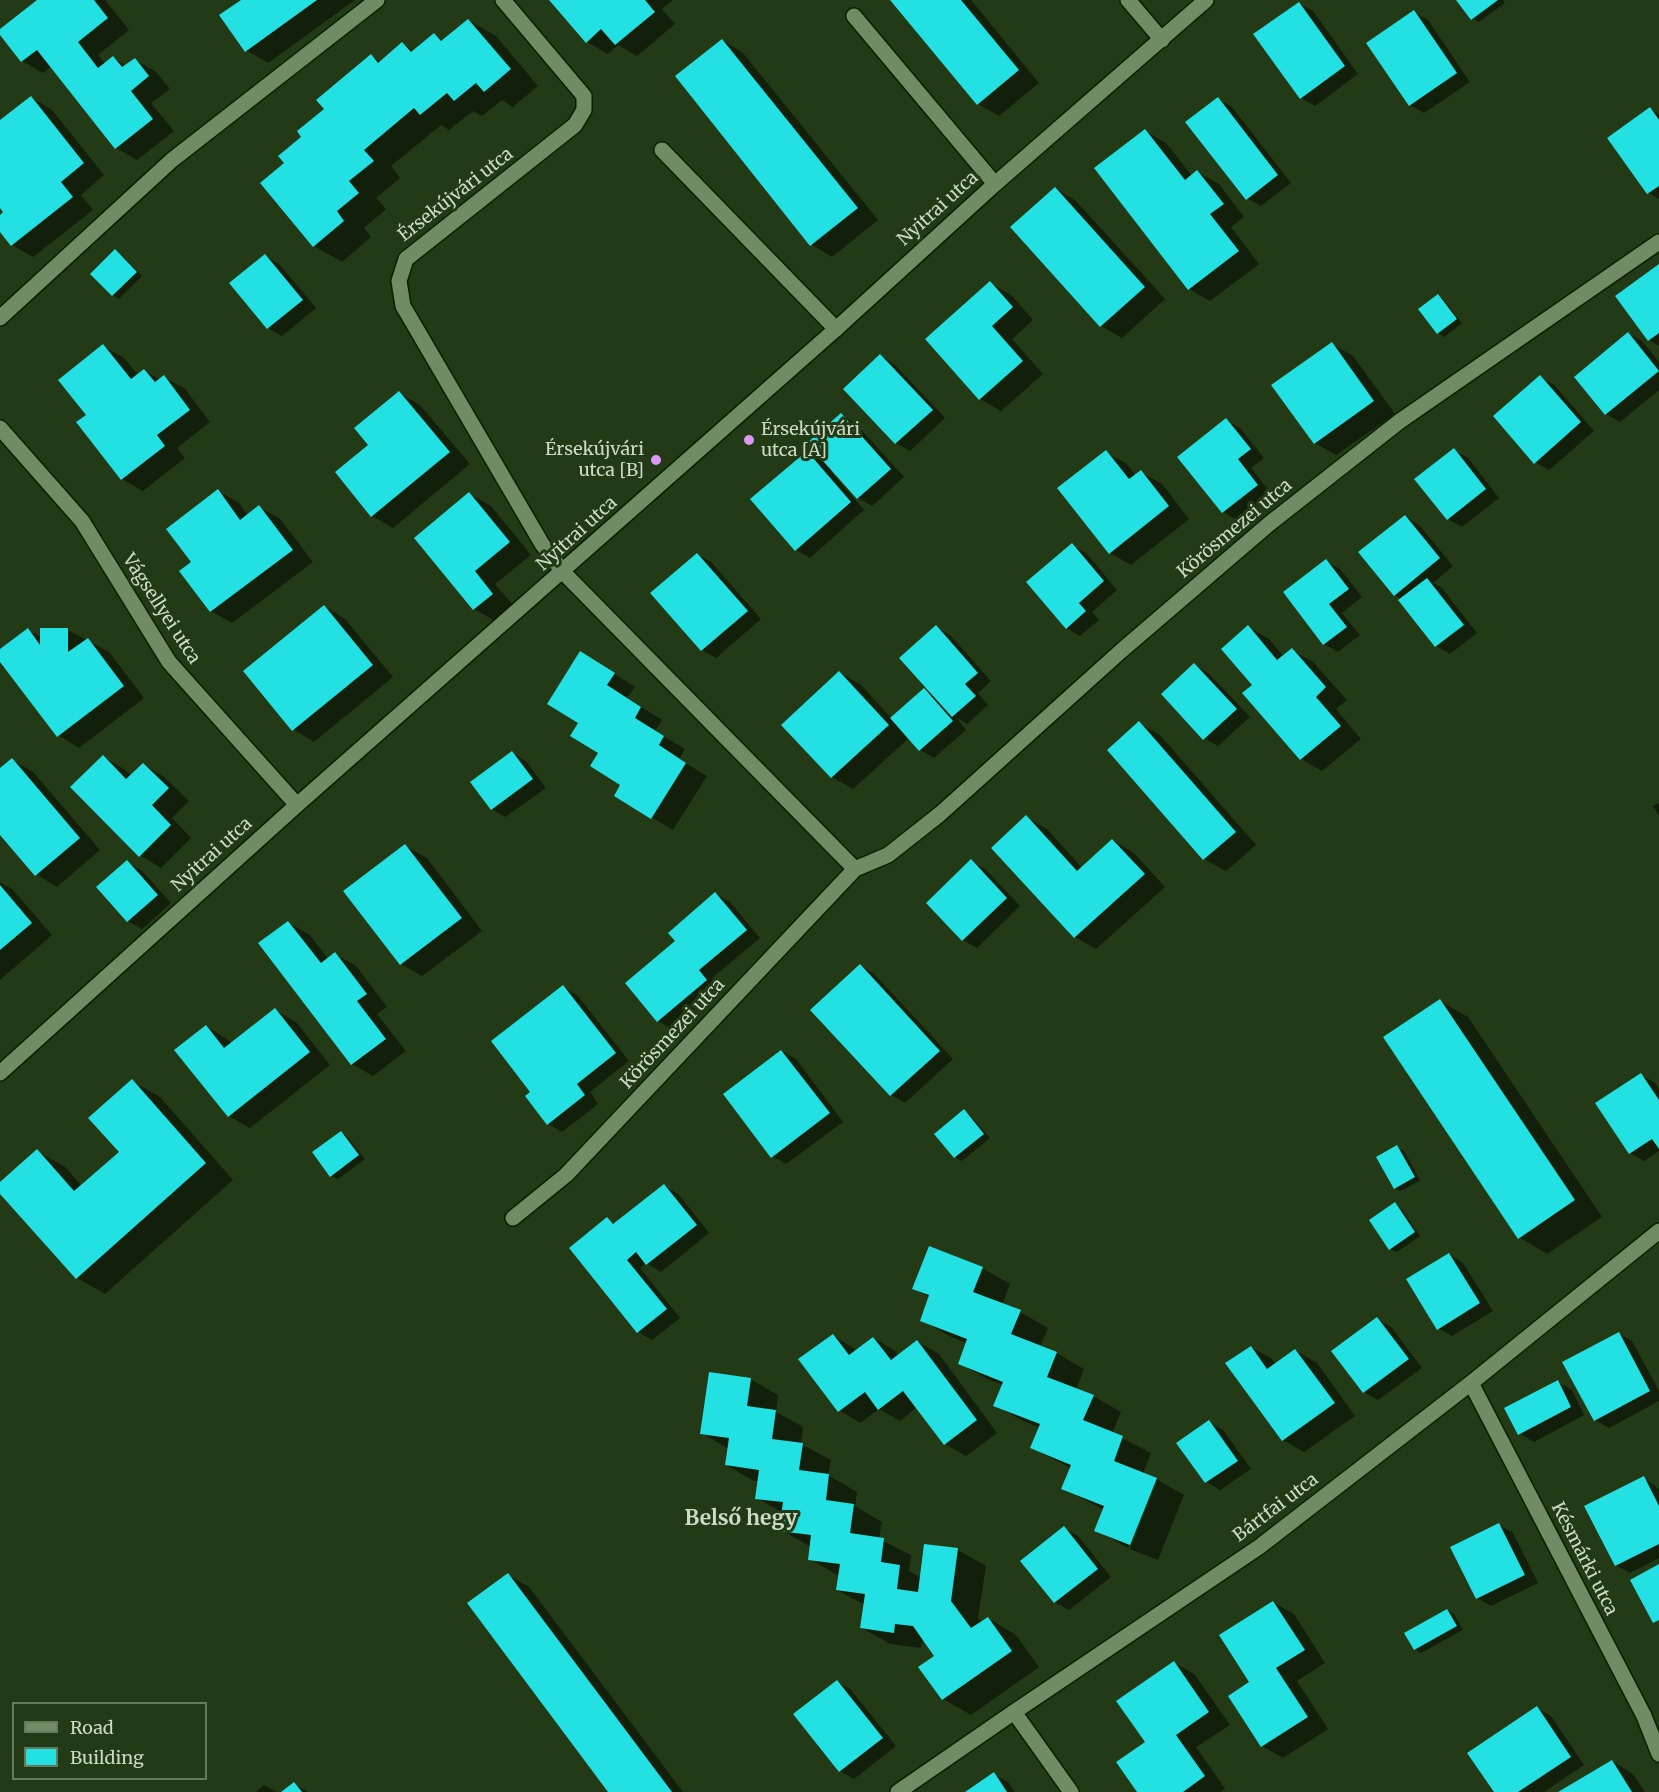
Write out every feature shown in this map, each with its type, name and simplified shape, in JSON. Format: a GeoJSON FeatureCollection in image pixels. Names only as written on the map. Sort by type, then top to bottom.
{"type":"FeatureCollection","features":[{"type":"Feature","properties":{"kind":"street"},"geometry":{"type":"LineString","coordinates":[[0,318],[172,160],[377,0]]}},
{"type":"Feature","properties":{"kind":"street","name":"Érsekújvári utca"},"geometry":{"type":"LineString","coordinates":[[503,0],[584,96],[584,110],[575,125],[406,259],[399,281],[403,306],[542,544],[563,572]]}},
{"type":"Feature","properties":{"kind":"street"},"geometry":{"type":"LineString","coordinates":[[1128,0],[1162,40]]}},
{"type":"Feature","properties":{"kind":"street","name":"Nyitrai utca"},"geometry":{"type":"LineString","coordinates":[[0,1073],[297,805],[563,572],[995,184],[1206,0]]}},
{"type":"Feature","properties":{"kind":"street"},"geometry":{"type":"LineString","coordinates":[[854,16],[995,184]]}},
{"type":"Feature","properties":{"kind":"street"},"geometry":{"type":"LineString","coordinates":[[662,150],[836,329]]}},
{"type":"Feature","properties":{"kind":"street","name":"Körösmezei utca"},"geometry":{"type":"LineString","coordinates":[[513,1218],[566,1175],[855,869],[888,855],[940,814],[1121,651],[1269,524],[1400,421],[1659,242]]}},
{"type":"Feature","properties":{"kind":"street","name":"Vágsellyei utca"},"geometry":{"type":"LineString","coordinates":[[0,428],[82,521],[169,663],[297,805]]}},
{"type":"Feature","properties":{"kind":"street"},"geometry":{"type":"LineString","coordinates":[[563,572],[855,869]]}},
{"type":"Feature","properties":{"kind":"street","name":"Bártfai utca"},"geometry":{"type":"LineString","coordinates":[[898,1792],[1259,1547],[1471,1383],[1659,1231]]}},
{"type":"Feature","properties":{"kind":"street","name":"Késmárki utca"},"geometry":{"type":"LineString","coordinates":[[1471,1383],[1644,1716],[1659,1754]]}},
{"type":"Feature","properties":{"kind":"street"},"geometry":{"type":"LineString","coordinates":[[1014,1712],[1071,1792]]}},
{"type":"Feature","properties":{"kind":"building"},"geometry":{"type":"Polygon","coordinates":[[[37,0],[94,0],[108,18],[78,42],[98,68],[113,56],[122,67],[135,58],[149,76],[131,91],[153,119],[115,149],[37,50],[21,62],[0,35],[0,29],[37,0]]]}},
{"type":"Feature","properties":{"kind":"building"},"geometry":{"type":"Polygon","coordinates":[[[241,0],[317,0],[245,52],[219,15],[241,0]]]}},
{"type":"Feature","properties":{"kind":"building"},"geometry":{"type":"Polygon","coordinates":[[[549,0],[645,0],[655,12],[615,45],[601,29],[586,43],[549,0]]]}},
{"type":"Feature","properties":{"kind":"building"},"geometry":{"type":"Polygon","coordinates":[[[890,0],[961,0],[1019,70],[977,105],[890,0]]]}},
{"type":"Feature","properties":{"kind":"building"},"geometry":{"type":"Polygon","coordinates":[[[1456,0],[1498,0],[1471,20],[1456,0]]]}},
{"type":"Feature","properties":{"kind":"building"},"geometry":{"type":"Polygon","coordinates":[[[1299,2],[1345,66],[1300,99],[1253,34],[1299,2]]]}},
{"type":"Feature","properties":{"kind":"building"},"geometry":{"type":"Polygon","coordinates":[[[1414,10],[1457,73],[1409,106],[1366,43],[1414,10]]]}},
{"type":"Feature","properties":{"kind":"building"},"geometry":{"type":"Polygon","coordinates":[[[468,19],[511,69],[484,92],[476,83],[454,101],[447,93],[420,115],[414,108],[364,150],[374,161],[349,181],[359,193],[337,211],[344,221],[313,247],[260,183],[284,163],[278,156],[301,137],[297,131],[324,109],[316,100],[371,54],[378,63],[402,42],[411,52],[434,33],[441,41],[468,19]]]}},
{"type":"Feature","properties":{"kind":"building"},"geometry":{"type":"Polygon","coordinates":[[[722,39],[858,208],[810,246],[675,76],[722,39]]]}},
{"type":"Feature","properties":{"kind":"building"},"geometry":{"type":"Polygon","coordinates":[[[31,96],[84,163],[61,182],[73,197],[11,246],[0,232],[0,215],[3,212],[0,208],[0,120],[31,96]]]}},
{"type":"Feature","properties":{"kind":"building"},"geometry":{"type":"Polygon","coordinates":[[[1218,97],[1278,175],[1246,200],[1185,122],[1218,97]]]}},
{"type":"Feature","properties":{"kind":"building"},"geometry":{"type":"Polygon","coordinates":[[[1650,107],[1659,120],[1659,186],[1647,194],[1607,138],[1650,107]]]}},
{"type":"Feature","properties":{"kind":"building"},"geometry":{"type":"Polygon","coordinates":[[[1145,129],[1185,180],[1197,170],[1224,204],[1210,214],[1239,251],[1188,290],[1094,168],[1145,129]]]}},
{"type":"Feature","properties":{"kind":"building"},"geometry":{"type":"Polygon","coordinates":[[[1055,187],[1145,287],[1100,327],[1010,227],[1055,187]]]}},
{"type":"Feature","properties":{"kind":"building"},"geometry":{"type":"Polygon","coordinates":[[[115,249],[137,272],[112,296],[90,274],[115,249]]]}},
{"type":"Feature","properties":{"kind":"building"},"geometry":{"type":"Polygon","coordinates":[[[265,254],[303,300],[267,329],[229,283],[265,254]]]}},
{"type":"Feature","properties":{"kind":"building"},"geometry":{"type":"Polygon","coordinates":[[[1659,264],[1659,333],[1648,341],[1615,296],[1659,264]]]}},
{"type":"Feature","properties":{"kind":"building"},"geometry":{"type":"Polygon","coordinates":[[[990,281],[1013,307],[992,326],[1023,361],[979,400],[925,339],[990,281]]]}},
{"type":"Feature","properties":{"kind":"building"},"geometry":{"type":"Polygon","coordinates":[[[1438,294],[1457,319],[1437,334],[1418,309],[1438,294]]]}},
{"type":"Feature","properties":{"kind":"building"},"geometry":{"type":"Polygon","coordinates":[[[1628,332],[1659,371],[1605,415],[1574,377],[1628,332]]]}},
{"type":"Feature","properties":{"kind":"building"},"geometry":{"type":"Polygon","coordinates":[[[1332,342],[1374,401],[1314,444],[1271,385],[1332,342]]]}},
{"type":"Feature","properties":{"kind":"building"},"geometry":{"type":"Polygon","coordinates":[[[103,344],[131,379],[144,369],[155,382],[164,375],[190,410],[157,435],[165,446],[121,480],[76,422],[86,415],[58,380],[103,344]]]}},
{"type":"Feature","properties":{"kind":"building"},"geometry":{"type":"Polygon","coordinates":[[[880,354],[933,410],[895,444],[843,389],[880,354]]]}},
{"type":"Feature","properties":{"kind":"building"},"geometry":{"type":"Polygon","coordinates":[[[1540,375],[1581,422],[1534,464],[1493,416],[1540,375]]]}},
{"type":"Feature","properties":{"kind":"building"},"geometry":{"type":"Polygon","coordinates":[[[399,391],[450,452],[371,517],[335,472],[368,445],[354,428],[399,391]]]}},
{"type":"Feature","properties":{"kind":"building"},"geometry":{"type":"Polygon","coordinates":[[[841,413],[891,469],[857,499],[807,443],[841,413]]]}},
{"type":"Feature","properties":{"kind":"building"},"geometry":{"type":"Polygon","coordinates":[[[1226,418],[1251,449],[1238,459],[1258,485],[1222,513],[1177,457],[1226,418]]]}},
{"type":"Feature","properties":{"kind":"building"},"geometry":{"type":"Polygon","coordinates":[[[1454,448],[1486,489],[1447,520],[1414,479],[1454,448]]]}},
{"type":"Feature","properties":{"kind":"building"},"geometry":{"type":"Polygon","coordinates":[[[1106,450],[1129,479],[1141,470],[1169,506],[1109,554],[1057,488],[1106,450]]]}},
{"type":"Feature","properties":{"kind":"building"},"geometry":{"type":"Polygon","coordinates":[[[807,451],[851,502],[795,551],[750,499],[807,451]]]}},
{"type":"Feature","properties":{"kind":"building"},"geometry":{"type":"Polygon","coordinates":[[[218,489],[240,520],[259,505],[293,550],[210,612],[179,571],[191,562],[166,529],[218,489]]]}},
{"type":"Feature","properties":{"kind":"building"},"geometry":{"type":"Polygon","coordinates":[[[469,492],[510,542],[475,571],[493,594],[473,610],[414,538],[469,492]]]}},
{"type":"Feature","properties":{"kind":"building"},"geometry":{"type":"Polygon","coordinates":[[[1405,515],[1440,558],[1394,596],[1358,552],[1405,515]]]}},
{"type":"Feature","properties":{"kind":"building"},"geometry":{"type":"Polygon","coordinates":[[[1072,543],[1104,581],[1079,603],[1086,611],[1066,629],[1026,582],[1072,543]]]}},
{"type":"Feature","properties":{"kind":"building"},"geometry":{"type":"Polygon","coordinates":[[[697,553],[748,611],[701,651],[650,593],[697,553]]]}},
{"type":"Feature","properties":{"kind":"building"},"geometry":{"type":"Polygon","coordinates":[[[1326,559],[1349,589],[1329,604],[1347,627],[1323,645],[1283,592],[1326,559]]]}},
{"type":"Feature","properties":{"kind":"building"},"geometry":{"type":"Polygon","coordinates":[[[1427,578],[1464,625],[1435,647],[1398,600],[1427,578]]]}},
{"type":"Feature","properties":{"kind":"building"},"geometry":{"type":"Polygon","coordinates":[[[324,605],[373,665],[292,731],[243,671],[324,605]]]}},
{"type":"Feature","properties":{"kind":"building"},"geometry":{"type":"Polygon","coordinates":[[[936,625],[978,673],[965,684],[976,696],[952,717],[899,658],[936,625]]]}},
{"type":"Feature","properties":{"kind":"building"},"geometry":{"type":"Polygon","coordinates":[[[1248,625],[1277,660],[1292,648],[1326,687],[1316,697],[1341,726],[1300,760],[1242,693],[1252,685],[1221,649],[1248,625]]]}},
{"type":"Feature","properties":{"kind":"building"},"geometry":{"type":"Polygon","coordinates":[[[28,628],[40,645],[40,628],[68,628],[68,652],[88,638],[124,686],[57,737],[0,662],[0,649],[28,628]]]}},
{"type":"Feature","properties":{"kind":"building"},"geometry":{"type":"Polygon","coordinates":[[[580,651],[615,673],[607,685],[641,707],[635,718],[664,736],[659,745],[686,763],[651,819],[614,796],[620,785],[590,766],[598,753],[570,736],[578,723],[547,704],[580,651]]]}},
{"type":"Feature","properties":{"kind":"building"},"geometry":{"type":"Polygon","coordinates":[[[1194,663],[1237,709],[1203,740],[1161,694],[1194,663]]]}},
{"type":"Feature","properties":{"kind":"building"},"geometry":{"type":"Polygon","coordinates":[[[839,671],[889,725],[831,778],[781,725],[839,671]]]}},
{"type":"Feature","properties":{"kind":"building"},"geometry":{"type":"Polygon","coordinates":[[[924,688],[953,721],[919,751],[890,718],[924,688]]]}},
{"type":"Feature","properties":{"kind":"building"},"geometry":{"type":"Polygon","coordinates":[[[1139,721],[1236,832],[1203,860],[1107,750],[1139,721]]]}},
{"type":"Feature","properties":{"kind":"building"},"geometry":{"type":"Polygon","coordinates":[[[512,751],[533,779],[491,810],[470,782],[512,751]]]}},
{"type":"Feature","properties":{"kind":"building"},"geometry":{"type":"Polygon","coordinates":[[[103,755],[126,779],[143,763],[169,788],[152,805],[171,825],[139,857],[70,787],[103,755]]]}},
{"type":"Feature","properties":{"kind":"building"},"geometry":{"type":"Polygon","coordinates":[[[12,758],[80,838],[35,876],[0,835],[0,768],[12,758]]]}},
{"type":"Feature","properties":{"kind":"building"},"geometry":{"type":"Polygon","coordinates":[[[1026,815],[1077,871],[1112,839],[1145,874],[1074,938],[991,848],[1026,815]]]}},
{"type":"Feature","properties":{"kind":"building"},"geometry":{"type":"Polygon","coordinates":[[[405,844],[462,918],[400,965],[343,891],[405,844]]]}},
{"type":"Feature","properties":{"kind":"building"},"geometry":{"type":"Polygon","coordinates":[[[971,859],[1007,898],[962,941],[926,903],[971,859]]]}},
{"type":"Feature","properties":{"kind":"building"},"geometry":{"type":"Polygon","coordinates":[[[127,860],[158,895],[127,922],[96,887],[127,860]]]}},
{"type":"Feature","properties":{"kind":"building"},"geometry":{"type":"Polygon","coordinates":[[[0,885],[32,923],[0,950],[0,885]]]}},
{"type":"Feature","properties":{"kind":"building"},"geometry":{"type":"Polygon","coordinates":[[[715,892],[747,930],[699,970],[707,980],[657,1022],[625,983],[675,941],[668,933],[715,892]]]}},
{"type":"Feature","properties":{"kind":"building"},"geometry":{"type":"Polygon","coordinates":[[[288,921],[321,963],[335,952],[367,994],[357,1001],[386,1039],[351,1065],[258,943],[288,921]]]}},
{"type":"Feature","properties":{"kind":"building"},"geometry":{"type":"Polygon","coordinates":[[[860,964],[940,1051],[890,1096],[810,1010],[860,964]]]}},
{"type":"Feature","properties":{"kind":"building"},"geometry":{"type":"Polygon","coordinates":[[[563,985],[616,1053],[577,1084],[585,1095],[547,1125],[525,1096],[530,1092],[491,1041],[563,985]]]}},
{"type":"Feature","properties":{"kind":"building"},"geometry":{"type":"Polygon","coordinates":[[[1440,999],[1575,1200],[1518,1239],[1383,1037],[1440,999]]]}},
{"type":"Feature","properties":{"kind":"building"},"geometry":{"type":"Polygon","coordinates":[[[275,1008],[310,1052],[228,1117],[174,1050],[206,1025],[224,1048],[275,1008]]]}},
{"type":"Feature","properties":{"kind":"building"},"geometry":{"type":"Polygon","coordinates":[[[781,1050],[830,1113],[771,1158],[723,1094],[781,1050]]]}},
{"type":"Feature","properties":{"kind":"building"},"geometry":{"type":"Polygon","coordinates":[[[1641,1073],[1659,1100],[1659,1149],[1652,1139],[1629,1154],[1595,1103],[1641,1073]]]}},
{"type":"Feature","properties":{"kind":"building"},"geometry":{"type":"Polygon","coordinates":[[[132,1079],[206,1163],[76,1279],[0,1194],[0,1182],[37,1149],[74,1191],[119,1152],[88,1118],[132,1079]]]}},
{"type":"Feature","properties":{"kind":"building"},"geometry":{"type":"Polygon","coordinates":[[[964,1109],[984,1134],[954,1158],[934,1134],[964,1109]]]}},
{"type":"Feature","properties":{"kind":"building"},"geometry":{"type":"Polygon","coordinates":[[[341,1131],[359,1155],[330,1177],[312,1152],[341,1131]]]}},
{"type":"Feature","properties":{"kind":"building"},"geometry":{"type":"Polygon","coordinates":[[[1397,1145],[1415,1177],[1394,1189],[1376,1157],[1397,1145]]]}},
{"type":"Feature","properties":{"kind":"building"},"geometry":{"type":"Polygon","coordinates":[[[664,1184],[697,1225],[646,1265],[636,1252],[627,1260],[667,1309],[637,1333],[569,1248],[607,1217],[613,1224],[664,1184]]]}},
{"type":"Feature","properties":{"kind":"building"},"geometry":{"type":"Polygon","coordinates":[[[1395,1202],[1415,1232],[1389,1250],[1369,1220],[1395,1202]]]}},
{"type":"Feature","properties":{"kind":"building"},"geometry":{"type":"Polygon","coordinates":[[[929,1246],[983,1267],[973,1292],[1021,1310],[1011,1334],[1057,1352],[1047,1377],[1094,1395],[1083,1420],[1123,1436],[1114,1461],[1157,1478],[1130,1545],[1094,1531],[1104,1506],[1061,1489],[1071,1465],[1030,1448],[1040,1424],[993,1406],[1003,1382],[958,1364],[967,1339],[920,1321],[929,1295],[912,1289],[929,1246]]]}},
{"type":"Feature","properties":{"kind":"building"},"geometry":{"type":"Polygon","coordinates":[[[1449,1253],[1480,1303],[1437,1330],[1406,1279],[1449,1253]]]}},
{"type":"Feature","properties":{"kind":"building"},"geometry":{"type":"Polygon","coordinates":[[[1377,1317],[1409,1359],[1363,1393],[1331,1351],[1377,1317]]]}},
{"type":"Feature","properties":{"kind":"building"},"geometry":{"type":"Polygon","coordinates":[[[1619,1332],[1650,1391],[1594,1421],[1562,1362],[1619,1332]]]}},
{"type":"Feature","properties":{"kind":"building"},"geometry":{"type":"Polygon","coordinates":[[[833,1334],[849,1355],[873,1337],[891,1360],[917,1340],[977,1420],[944,1445],[903,1391],[878,1410],[865,1392],[838,1412],[798,1359],[833,1334]]]}},
{"type":"Feature","properties":{"kind":"building"},"geometry":{"type":"Polygon","coordinates":[[[1251,1346],[1267,1369],[1295,1349],[1335,1403],[1282,1441],[1225,1363],[1251,1346]]]}},
{"type":"Feature","properties":{"kind":"building"},"geometry":{"type":"Polygon","coordinates":[[[709,1372],[751,1378],[747,1406],[776,1410],[772,1439],[803,1443],[799,1470],[829,1474],[826,1500],[854,1504],[850,1533],[884,1538],[881,1562],[900,1565],[897,1589],[918,1592],[924,1544],[958,1548],[951,1601],[971,1628],[988,1617],[1012,1651],[942,1700],[918,1667],[934,1656],[913,1626],[895,1624],[894,1633],[860,1628],[865,1594],[836,1590],[840,1564],[808,1560],[811,1535],[779,1531],[783,1502],[755,1499],[759,1470],[725,1465],[729,1438],[700,1434],[709,1372]]]}},
{"type":"Feature","properties":{"kind":"building"},"geometry":{"type":"Polygon","coordinates":[[[1558,1380],[1571,1407],[1518,1435],[1504,1408],[1558,1380]]]}},
{"type":"Feature","properties":{"kind":"building"},"geometry":{"type":"Polygon","coordinates":[[[1209,1420],[1238,1461],[1205,1483],[1176,1443],[1209,1420]]]}},
{"type":"Feature","properties":{"kind":"building"},"geometry":{"type":"Polygon","coordinates":[[[1644,1476],[1659,1506],[1659,1544],[1615,1566],[1584,1506],[1644,1476]]]}},
{"type":"Feature","properties":{"kind":"building"},"geometry":{"type":"Polygon","coordinates":[[[1499,1523],[1525,1575],[1476,1599],[1450,1547],[1499,1523]]]}},
{"type":"Feature","properties":{"kind":"building"},"geometry":{"type":"Polygon","coordinates":[[[1064,1526],[1098,1569],[1054,1603],[1020,1561],[1064,1526]]]}},
{"type":"Feature","properties":{"kind":"building"},"geometry":{"type":"Polygon","coordinates":[[[1659,1564],[1659,1620],[1653,1623],[1630,1580],[1659,1564]]]}},
{"type":"Feature","properties":{"kind":"building"},"geometry":{"type":"Polygon","coordinates":[[[508,1573],[672,1792],[608,1792],[467,1603],[508,1573]]]}},
{"type":"Feature","properties":{"kind":"building"},"geometry":{"type":"Polygon","coordinates":[[[1273,1601],[1305,1650],[1276,1668],[1308,1717],[1261,1747],[1228,1696],[1249,1682],[1219,1635],[1273,1601]]]}},
{"type":"Feature","properties":{"kind":"building"},"geometry":{"type":"Polygon","coordinates":[[[1447,1609],[1457,1626],[1414,1650],[1404,1633],[1447,1609]]]}},
{"type":"Feature","properties":{"kind":"building"},"geometry":{"type":"Polygon","coordinates":[[[1174,1661],[1209,1712],[1176,1735],[1205,1776],[1183,1792],[1137,1792],[1116,1762],[1145,1742],[1116,1701],[1174,1661]]]}},
{"type":"Feature","properties":{"kind":"building"},"geometry":{"type":"Polygon","coordinates":[[[837,1680],[883,1738],[839,1772],[793,1714],[837,1680]]]}},
{"type":"Feature","properties":{"kind":"building"},"geometry":{"type":"Polygon","coordinates":[[[1537,1706],[1571,1757],[1518,1792],[1494,1792],[1467,1753],[1537,1706]]]}},
{"type":"Feature","properties":{"kind":"building"},"geometry":{"type":"Polygon","coordinates":[[[1612,1760],[1632,1792],[1558,1792],[1612,1760]]]}},
{"type":"Feature","properties":{"kind":"building"},"geometry":{"type":"Polygon","coordinates":[[[994,1772],[1007,1792],[965,1792],[994,1772]]]}},
{"type":"Feature","properties":{"kind":"building"},"geometry":{"type":"Polygon","coordinates":[[[294,1782],[302,1792],[281,1792],[294,1782]]]}},
{"type":"Feature","properties":{"kind":"place","name":"Érsekújvári utca [A]"},"geometry":{"type":"Point","coordinates":[749,440]}},
{"type":"Feature","properties":{"kind":"place","name":"Érsekújvári utca [B]"},"geometry":{"type":"Point","coordinates":[656,460]}},
{"type":"Feature","properties":{"kind":"district","name":"Belső hegy"},"geometry":{"type":"Point","coordinates":[741,1519]}}]}
